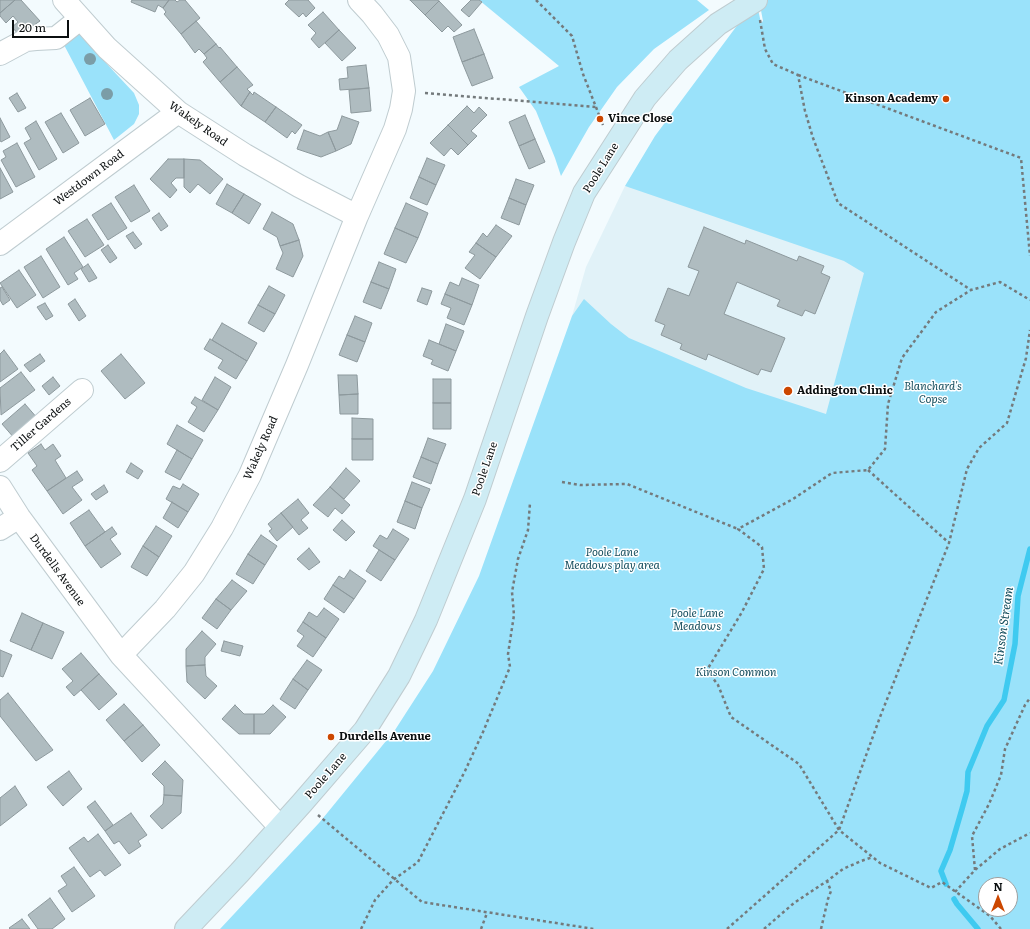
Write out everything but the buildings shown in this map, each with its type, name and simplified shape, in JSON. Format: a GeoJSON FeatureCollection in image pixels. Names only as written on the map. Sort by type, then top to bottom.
{"type":"FeatureCollection","features":[{"type":"Feature","properties":{"kind":"street","name":"Wakely Road"},"geometry":{"type":"LineString","coordinates":[[64,0],[107,48],[178,112],[245,155],[299,186],[357,216]]}},
{"type":"Feature","properties":{"kind":"street","name":"Wakely Road"},"geometry":{"type":"LineString","coordinates":[[121,655],[170,603],[194,573],[222,528],[257,460],[357,216],[395,129],[401,109],[404,91],[399,57],[388,35],[359,0]]}},
{"type":"Feature","properties":{"kind":"street","name":"Poole Lane"},"geometry":{"type":"LineString","coordinates":[[186,929],[240,872],[365,730],[399,676],[426,620],[475,499],[537,316],[584,193],[645,98],[678,60],[718,24],[757,7]]}},
{"type":"Feature","properties":{"kind":"street"},"geometry":{"type":"LineString","coordinates":[[0,54],[26,40],[36,38],[56,38],[80,19]]}},
{"type":"Feature","properties":{"kind":"street","name":"Westdown Road"},"geometry":{"type":"LineString","coordinates":[[0,244],[178,112]]}},
{"type":"Feature","properties":{"kind":"street","name":"Tiller Gardens"},"geometry":{"type":"LineString","coordinates":[[0,460],[82,390]]}},
{"type":"Feature","properties":{"kind":"street","name":"Durdells Avenue"},"geometry":{"type":"LineString","coordinates":[[0,487],[19,518],[121,655],[280,827]]}},
{"type":"Feature","properties":{"kind":"street"},"geometry":{"type":"LineString","coordinates":[[0,529],[19,518]]}},
{"type":"Feature","properties":{"kind":"path"},"geometry":{"type":"LineString","coordinates":[[536,0],[572,36],[583,74],[613,148]]}},
{"type":"Feature","properties":{"kind":"path"},"geometry":{"type":"LineString","coordinates":[[757,7],[765,49],[773,64],[798,75],[1021,158],[1030,256]]}},
{"type":"Feature","properties":{"kind":"path"},"geometry":{"type":"LineString","coordinates":[[798,75],[805,111],[813,138],[838,203],[971,290]]}},
{"type":"Feature","properties":{"kind":"path"},"geometry":{"type":"LineString","coordinates":[[404,91],[596,107]]}},
{"type":"Feature","properties":{"kind":"path"},"geometry":{"type":"LineString","coordinates":[[738,530],[793,499],[832,473],[868,470],[885,449],[888,404],[902,358],[936,312],[971,290],[1000,282],[1030,300]]}},
{"type":"Feature","properties":{"kind":"path"},"geometry":{"type":"LineString","coordinates":[[728,929],[839,830],[880,716],[949,543],[967,469],[978,448],[1008,423],[1026,358],[1030,330]]}},
{"type":"Feature","properties":{"kind":"path"},"geometry":{"type":"LineString","coordinates":[[868,470],[949,543]]}},
{"type":"Feature","properties":{"kind":"path"},"geometry":{"type":"LineString","coordinates":[[562,482],[580,485],[627,484],[738,530],[762,547],[764,568],[742,612],[707,670],[718,685],[731,718],[799,764],[839,830],[880,863],[931,888],[942,882],[990,916],[1001,929]]}},
{"type":"Feature","properties":{"kind":"path"},"geometry":{"type":"LineString","coordinates":[[361,929],[375,900],[395,879],[418,862],[440,822],[483,732],[510,667],[508,654],[514,615],[512,592],[518,559],[528,530],[530,503]]}},
{"type":"Feature","properties":{"kind":"path"},"geometry":{"type":"LineString","coordinates":[[975,870],[972,836],[989,804],[1001,775],[1005,749],[1025,705],[1030,698]]}},
{"type":"Feature","properties":{"kind":"path"},"geometry":{"type":"LineString","coordinates":[[302,803],[422,902],[594,929]]}},
{"type":"Feature","properties":{"kind":"path"},"geometry":{"type":"LineString","coordinates":[[955,892],[975,870],[1000,849],[1030,833]]}},
{"type":"Feature","properties":{"kind":"path"},"geometry":{"type":"LineString","coordinates":[[764,929],[794,903],[843,869],[874,857]]}},
{"type":"Feature","properties":{"kind":"path"},"geometry":{"type":"LineString","coordinates":[[820,929],[831,891],[827,881]]}},
{"type":"Feature","properties":{"kind":"path"},"geometry":{"type":"LineString","coordinates":[[481,929],[487,913]]}},
{"type":"Feature","properties":{"kind":"path"},"geometry":{"type":"LineString","coordinates":[[558,923],[559,929]]}},
{"type":"Feature","properties":{"kind":"shaded area","name":"Addington Clinic"},"geometry":{"type":"Polygon","coordinates":[[[625,186],[890,245],[835,437],[572,316],[586,267],[625,186]]]}},
{"type":"Feature","properties":{"kind":"green space"},"geometry":{"type":"Polygon","coordinates":[[[479,0],[697,0],[709,10],[654,49],[617,87],[589,127],[561,176],[536,111],[519,87],[559,66],[479,0]]]}},
{"type":"Feature","properties":{"kind":"green space","name":"Kinson Common"},"geometry":{"type":"Polygon","coordinates":[[[756,0],[761,23],[763,21],[759,0],[1030,0],[1030,929],[220,929],[319,823],[395,730],[433,671],[479,576],[572,316],[584,299],[611,324],[629,338],[746,388],[826,414],[864,273],[844,261],[625,186],[655,136],[756,0]]]}},
{"type":"Feature","properties":{"kind":"green space"},"geometry":{"type":"Polygon","coordinates":[[[77,32],[134,93],[139,105],[139,114],[134,124],[114,140],[63,43],[77,32]]]}},
{"type":"Feature","properties":{"kind":"waterway","name":"Kinson Stream"},"geometry":{"type":"LineString","coordinates":[[946,884],[941,871],[950,850],[967,791],[968,772],[987,726],[1004,700],[1015,644],[1018,596],[1030,549]]}},
{"type":"Feature","properties":{"kind":"waterway","name":"Kinson Stream"},"geometry":{"type":"LineString","coordinates":[[954,899],[978,929]]}},
{"type":"Feature","properties":{"kind":"place","name":"Kinson Academy"},"geometry":{"type":"Point","coordinates":[946,99]}},
{"type":"Feature","properties":{"kind":"place","name":"Vince Close"},"geometry":{"type":"Point","coordinates":[600,119]}},
{"type":"Feature","properties":{"kind":"place","name":"Addington Clinic"},"geometry":{"type":"Point","coordinates":[788,391]}},
{"type":"Feature","properties":{"kind":"place","name":"Durdells Avenue"},"geometry":{"type":"Point","coordinates":[331,737]}},
{"type":"Feature","properties":{"kind":"park label","name":"Blanchard's Copse"},"geometry":{"type":"Point","coordinates":[933,393]}},
{"type":"Feature","properties":{"kind":"park label","name":"Poole Lane Meadows play area"},"geometry":{"type":"Point","coordinates":[612,559]}},
{"type":"Feature","properties":{"kind":"park label","name":"Poole Lane Meadows"},"geometry":{"type":"Point","coordinates":[697,620]}}]}
